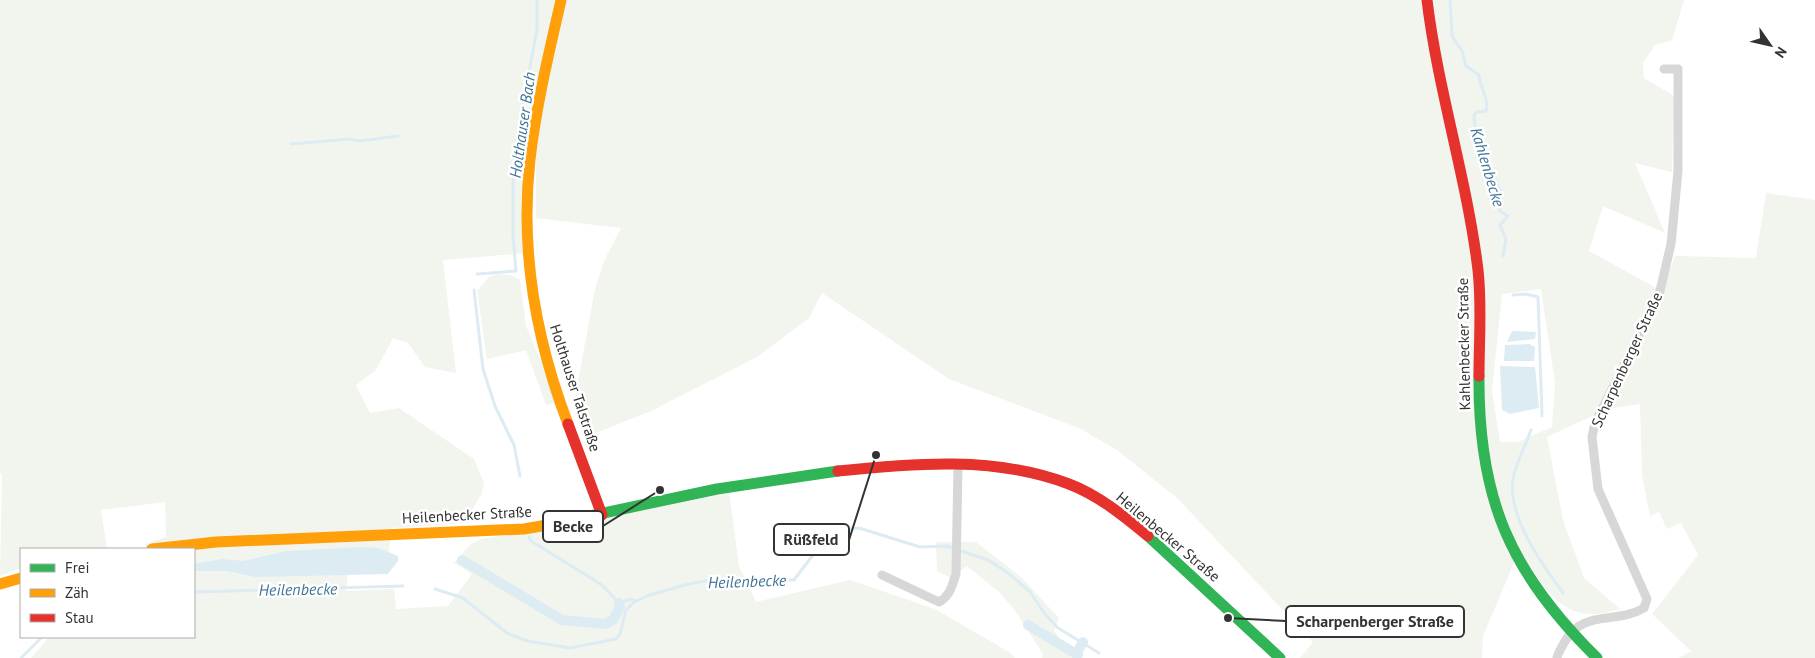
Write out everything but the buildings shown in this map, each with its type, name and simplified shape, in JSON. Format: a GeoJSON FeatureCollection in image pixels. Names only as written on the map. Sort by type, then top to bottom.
{"type":"FeatureCollection","features":[{"type":"Feature","properties":{"kind":"street","name":"Holthauser Talstraße"},"geometry":{"type":"LineString","coordinates":[[561,0],[531,148],[529,195],[530,268],[536,314],[549,366],[602,515]]}},
{"type":"Feature","properties":{"kind":"street","name":"Kahlenbecker Straße"},"geometry":{"type":"LineString","coordinates":[[1427,0],[1439,84],[1468,212],[1481,295],[1479,379],[1483,457],[1491,496],[1516,558],[1540,594],[1597,658]]}},
{"type":"Feature","properties":{"kind":"street","name":"Scharpenberger Straße"},"geometry":{"type":"LineString","coordinates":[[1571,631],[1590,620],[1637,612],[1644,608],[1646,599],[1598,489],[1592,437],[1595,423],[1659,295],[1671,244],[1678,171],[1678,69],[1664,69]]}},
{"type":"Feature","properties":{"kind":"street","name":"Heilenbecker Straße"},"geometry":{"type":"LineString","coordinates":[[163,548],[254,540],[524,528],[602,515],[717,489],[823,472],[897,465],[958,465],[1014,470],[1070,484],[1103,501],[1161,546],[1280,658]]}},
{"type":"Feature","properties":{"kind":"street"},"geometry":{"type":"LineString","coordinates":[[882,575],[938,602],[945,599],[951,591],[956,574],[958,465]]}},
{"type":"Feature","properties":{"kind":"street"},"geometry":{"type":"LineString","coordinates":[[0,584],[20,578]]}},
{"type":"Feature","properties":{"kind":"street"},"geometry":{"type":"LineString","coordinates":[[1557,658],[1571,631]]}},
{"type":"Feature","properties":{"kind":"shaded area"},"geometry":{"type":"Polygon","coordinates":[[[0,0],[555,0],[530,123],[526,253],[443,260],[456,373],[425,367],[408,343],[393,338],[376,370],[356,385],[370,413],[399,408],[474,459],[484,483],[482,493],[464,523],[391,528],[388,568],[348,571],[346,591],[394,589],[396,609],[448,606],[472,574],[454,563],[471,544],[481,539],[563,527],[729,491],[739,566],[756,602],[850,580],[935,609],[1009,652],[1015,658],[31,658],[48,638],[195,638],[195,548],[145,548],[145,544],[166,537],[165,502],[101,510],[107,548],[20,548],[20,568],[0,576],[2,476],[0,472],[0,0]]]}},
{"type":"Feature","properties":{"kind":"shaded area"},"geometry":{"type":"Polygon","coordinates":[[[565,0],[1684,0],[1672,40],[1655,45],[1643,63],[1644,78],[1674,96],[1672,172],[1635,163],[1665,233],[1603,206],[1589,251],[1662,291],[1675,256],[1756,258],[1766,193],[1815,200],[1815,658],[1679,658],[1691,651],[1652,614],[1698,555],[1681,523],[1667,529],[1659,512],[1650,516],[1642,475],[1640,404],[1607,409],[1547,437],[1563,520],[1584,578],[1620,609],[1589,614],[1576,612],[1566,607],[1548,591],[1519,551],[1483,636],[1482,658],[1300,658],[1313,642],[1177,498],[1117,450],[1079,428],[949,379],[822,293],[809,318],[757,357],[651,411],[586,437],[574,403],[595,289],[604,261],[621,228],[536,218],[536,158],[544,95],[565,0]],[[1541,289],[1502,294],[1492,391],[1500,442],[1518,442],[1552,427],[1555,383],[1541,289]]]}},
{"type":"Feature","properties":{"kind":"shaded area"},"geometry":{"type":"Polygon","coordinates":[[[497,274],[511,275],[520,280],[526,326],[542,364],[555,403],[546,405],[526,350],[487,359],[477,291],[489,277],[497,274]]]}},
{"type":"Feature","properties":{"kind":"shaded area"},"geometry":{"type":"Polygon","coordinates":[[[1512,331],[1536,332],[1535,339],[1507,342],[1512,331]]]}},
{"type":"Feature","properties":{"kind":"shaded area"},"geometry":{"type":"Polygon","coordinates":[[[1529,344],[1535,347],[1534,361],[1504,361],[1505,345],[1529,344]]]}},
{"type":"Feature","properties":{"kind":"shaded area"},"geometry":{"type":"Polygon","coordinates":[[[1500,366],[1535,367],[1539,408],[1510,414],[1502,410],[1500,366]]]}},
{"type":"Feature","properties":{"kind":"shaded area"},"geometry":{"type":"Polygon","coordinates":[[[936,542],[976,542],[1022,578],[1059,618],[1054,631],[1076,658],[1042,658],[1043,654],[1014,609],[999,592],[967,566],[951,578],[937,571],[936,542]]]}},
{"type":"Feature","properties":{"kind":"shaded area"},"geometry":{"type":"Polygon","coordinates":[[[378,548],[398,556],[398,561],[388,574],[255,577],[227,571],[195,571],[195,564],[222,559],[243,561],[286,551],[378,548]]]}},
{"type":"Feature","properties":{"kind":"waterway","name":"Holthauser Bach"},"geometry":{"type":"LineString","coordinates":[[477,274],[516,271],[513,236],[513,183],[518,130],[537,29],[537,0]]}},
{"type":"Feature","properties":{"kind":"waterway","name":"Kahlenbecke"},"geometry":{"type":"LineString","coordinates":[[1450,0],[1452,36],[1462,51],[1466,66],[1479,75],[1487,102],[1486,111],[1477,112],[1474,115],[1475,126],[1477,136],[1501,195],[1500,211],[1508,216],[1500,225],[1506,239],[1503,256]]}},
{"type":"Feature","properties":{"kind":"waterway"},"geometry":{"type":"LineString","coordinates":[[291,144],[350,139],[360,141],[398,136]]}},
{"type":"Feature","properties":{"kind":"waterway","name":"Holthauser Bach"},"geometry":{"type":"LineString","coordinates":[[474,290],[483,369],[495,406],[514,445],[520,476]]}},
{"type":"Feature","properties":{"kind":"waterway","name":"Kahlenbecke"},"geometry":{"type":"LineString","coordinates":[[1513,295],[1526,294],[1538,297],[1542,416]]}},
{"type":"Feature","properties":{"kind":"waterway","name":"Kahlenbecke"},"geometry":{"type":"LineString","coordinates":[[1531,430],[1514,474],[1512,489],[1514,505],[1527,537],[1545,568],[1563,593]]}},
{"type":"Feature","properties":{"kind":"waterway","name":"Heilenbecke"},"geometry":{"type":"LineString","coordinates":[[435,589],[463,598],[507,633],[527,641],[570,648],[616,639],[620,634],[626,610],[633,603],[647,596],[688,584],[716,579],[794,580],[822,543],[841,530],[859,528],[920,547],[947,546],[988,560],[1008,573],[1030,592],[1045,614],[1058,628],[1099,653]]}},
{"type":"Feature","properties":{"kind":"waterway","name":"Holthauser Bach"},"geometry":{"type":"LineString","coordinates":[[529,537],[531,541],[602,585],[619,603],[631,599],[636,601]]}},
{"type":"Feature","properties":{"kind":"waterway"},"geometry":{"type":"LineString","coordinates":[[462,560],[562,620],[605,624],[613,620],[620,607],[619,603]]}},
{"type":"Feature","properties":{"kind":"waterway","name":"Heilenbecke"},"geometry":{"type":"LineString","coordinates":[[195,592],[403,586]]}},
{"type":"Feature","properties":{"kind":"waterway"},"geometry":{"type":"LineString","coordinates":[[1028,625],[1078,655]]}},
{"type":"Feature","properties":{"kind":"waterway","name":"Heilenbecke"},"geometry":{"type":"LineString","coordinates":[[21,658],[41,638]]}},
{"type":"Feature","properties":{"kind":"waterway"},"geometry":{"type":"LineString","coordinates":[[1076,654],[1083,642]]}},
{"type":"Feature","properties":{"kind":"traffic: fast"},"geometry":{"type":"LineString","coordinates":[[1479,376],[1480,420],[1485,460],[1493,497],[1505,531],[1521,563],[1542,595],[1567,626],[1597,658]]}},
{"type":"Feature","properties":{"kind":"traffic: fast"},"geometry":{"type":"LineString","coordinates":[[547,525],[717,489],[838,471]]}},
{"type":"Feature","properties":{"kind":"traffic: fast"},"geometry":{"type":"LineString","coordinates":[[1148,536],[1280,658]]}},
{"type":"Feature","properties":{"kind":"traffic: slow"},"geometry":{"type":"LineString","coordinates":[[561,0],[543,80],[530,160],[527,227],[529,261],[539,327],[547,360],[568,424]]}},
{"type":"Feature","properties":{"kind":"traffic: slow"},"geometry":{"type":"LineString","coordinates":[[161,548],[216,542],[524,529],[547,525]]}},
{"type":"Feature","properties":{"kind":"traffic: slow"},"geometry":{"type":"LineString","coordinates":[[0,584],[20,578]]}},
{"type":"Feature","properties":{"kind":"traffic: jam"},"geometry":{"type":"LineString","coordinates":[[1427,0],[1438,68],[1467,202],[1478,270],[1480,310],[1479,376]]}},
{"type":"Feature","properties":{"kind":"traffic: jam"},"geometry":{"type":"LineString","coordinates":[[568,424],[602,515]]}},
{"type":"Feature","properties":{"kind":"traffic: jam"},"geometry":{"type":"LineString","coordinates":[[838,471],[925,464],[984,465],[1013,469],[1041,475],[1080,489],[1110,507],[1148,536]]}},
{"type":"Feature","properties":{"kind":"place","name":"Rüßfeld"},"geometry":{"type":"Point","coordinates":[876,455]}},
{"type":"Feature","properties":{"kind":"place","name":"Becke"},"geometry":{"type":"Point","coordinates":[660,490]}},
{"type":"Feature","properties":{"kind":"place","name":"Scharpenberger Straße"},"geometry":{"type":"Point","coordinates":[1228,618]}}]}
